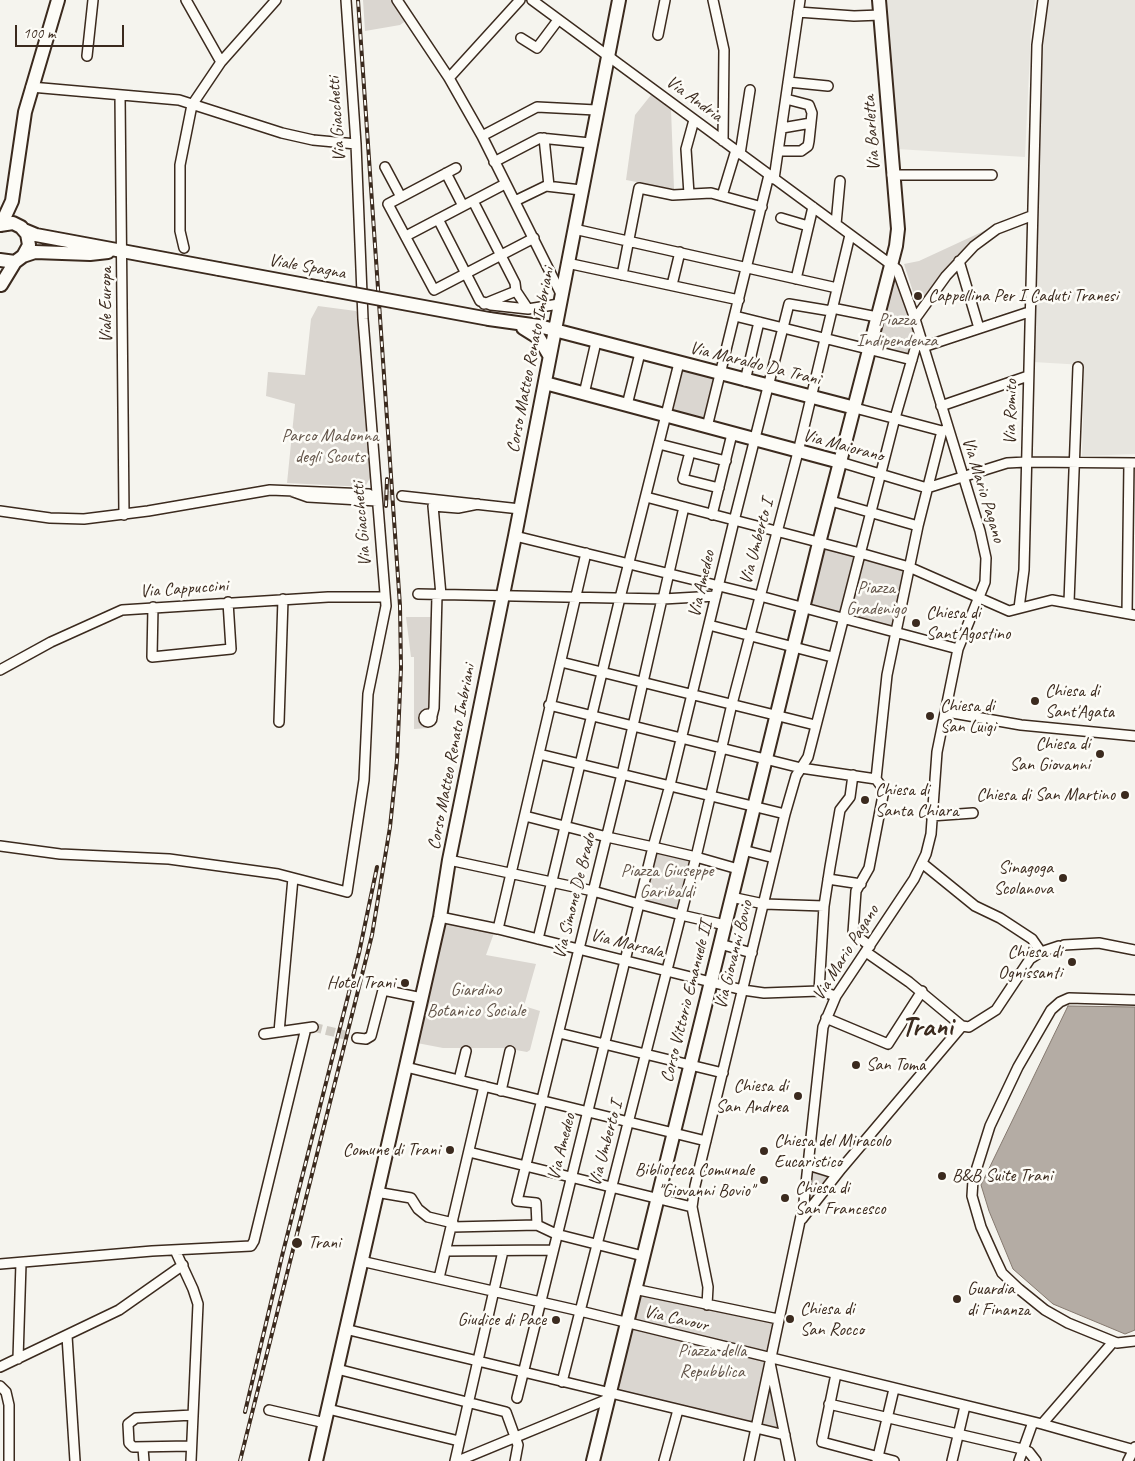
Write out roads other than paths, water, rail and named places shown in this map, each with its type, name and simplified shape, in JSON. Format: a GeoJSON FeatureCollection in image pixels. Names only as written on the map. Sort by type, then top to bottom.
{"type":"FeatureCollection","features":[{"type":"Feature","properties":{"kind":"street"},"geometry":{"type":"LineString","coordinates":[[0,285],[29,245],[23,228],[15,217],[12,201],[18,151],[31,88],[58,0]]}},
{"type":"Feature","properties":{"kind":"street"},"geometry":{"type":"LineString","coordinates":[[87,56],[93,0]]}},
{"type":"Feature","properties":{"kind":"street"},"geometry":{"type":"LineString","coordinates":[[186,0],[221,62]]}},
{"type":"Feature","properties":{"kind":"street"},"geometry":{"type":"LineString","coordinates":[[184,248],[180,231],[180,165],[192,105],[221,62],[276,0]]}},
{"type":"Feature","properties":{"kind":"street","name":"Via Giacchetti"},"geometry":{"type":"LineString","coordinates":[[293,878],[347,892],[364,780],[368,694],[385,611],[363,319],[356,144],[346,0]]}},
{"type":"Feature","properties":{"kind":"street"},"geometry":{"type":"LineString","coordinates":[[449,78],[520,0]]}},
{"type":"Feature","properties":{"kind":"street","name":"Via Andria"},"geometry":{"type":"LineString","coordinates":[[532,0],[850,235],[892,263]]}},
{"type":"Feature","properties":{"kind":"street","name":"Corso Matteo Renato Imbriani"},"geometry":{"type":"LineString","coordinates":[[316,1461],[440,917],[449,860],[515,536],[545,383],[553,330],[619,0]]}},
{"type":"Feature","properties":{"kind":"street"},"geometry":{"type":"LineString","coordinates":[[658,35],[665,0]]}},
{"type":"Feature","properties":{"kind":"street"},"geometry":{"type":"LineString","coordinates":[[713,0],[724,50],[723,141]]}},
{"type":"Feature","properties":{"kind":"street"},"geometry":{"type":"LineString","coordinates":[[707,427],[746,267],[778,151],[800,0]]}},
{"type":"Feature","properties":{"kind":"street","name":"Via Barletta"},"geometry":{"type":"LineString","coordinates":[[879,0],[892,175],[898,229],[892,263]]}},
{"type":"Feature","properties":{"kind":"street","name":"Via Romito"},"geometry":{"type":"LineString","coordinates":[[1019,608],[1024,574],[1031,216],[1037,45],[1043,0]]}},
{"type":"Feature","properties":{"kind":"street"},"geometry":{"type":"LineString","coordinates":[[401,3],[449,78],[482,136],[534,238],[560,299],[550,319],[538,326]]}},
{"type":"Feature","properties":{"kind":"street"},"geometry":{"type":"LineString","coordinates":[[798,12],[854,16],[881,15]]}},
{"type":"Feature","properties":{"kind":"street"},"geometry":{"type":"LineString","coordinates":[[521,38],[537,48],[558,20]]}},
{"type":"Feature","properties":{"kind":"street"},"geometry":{"type":"LineString","coordinates":[[788,82],[828,86]]}},
{"type":"Feature","properties":{"kind":"street"},"geometry":{"type":"LineString","coordinates":[[31,88],[179,100],[282,133],[313,140],[356,144]]}},
{"type":"Feature","properties":{"kind":"street"},"geometry":{"type":"LineString","coordinates":[[722,196],[738,152],[750,90]]}},
{"type":"Feature","properties":{"kind":"street","name":"Viale Europa"},"geometry":{"type":"LineString","coordinates":[[120,95],[124,515]]}},
{"type":"Feature","properties":{"kind":"street"},"geometry":{"type":"LineString","coordinates":[[778,151],[794,152],[805,149],[809,143],[811,123],[809,105],[786,99]]}},
{"type":"Feature","properties":{"kind":"street"},"geometry":{"type":"LineString","coordinates":[[482,136],[537,107],[596,110]]}},
{"type":"Feature","properties":{"kind":"street"},"geometry":{"type":"LineString","coordinates":[[689,194],[686,149],[694,120]]}},
{"type":"Feature","properties":{"kind":"street"},"geometry":{"type":"LineString","coordinates":[[782,128],[811,123]]}},
{"type":"Feature","properties":{"kind":"street"},"geometry":{"type":"LineString","coordinates":[[494,162],[534,140],[544,138],[590,143]]}},
{"type":"Feature","properties":{"kind":"street"},"geometry":{"type":"LineString","coordinates":[[544,138],[549,186]]}},
{"type":"Feature","properties":{"kind":"street"},"geometry":{"type":"LineString","coordinates":[[385,167],[401,197]]}},
{"type":"Feature","properties":{"kind":"street"},"geometry":{"type":"LineString","coordinates":[[456,168],[388,204],[434,290],[534,238]]}},
{"type":"Feature","properties":{"kind":"street"},"geometry":{"type":"LineString","coordinates":[[446,173],[463,206]]}},
{"type":"Feature","properties":{"kind":"street"},"geometry":{"type":"LineString","coordinates":[[892,175],[992,175]]}},
{"type":"Feature","properties":{"kind":"street"},"geometry":{"type":"LineString","coordinates":[[836,224],[840,181]]}},
{"type":"Feature","properties":{"kind":"street"},"geometry":{"type":"LineString","coordinates":[[406,236],[505,184]]}},
{"type":"Feature","properties":{"kind":"street"},"geometry":{"type":"LineString","coordinates":[[515,201],[549,186],[581,190]]}},
{"type":"Feature","properties":{"kind":"street"},"geometry":{"type":"LineString","coordinates":[[622,275],[639,188],[673,195],[706,192],[762,207]]}},
{"type":"Feature","properties":{"kind":"street"},"geometry":{"type":"LineString","coordinates":[[0,225],[12,201]]}},
{"type":"Feature","properties":{"kind":"street"},"geometry":{"type":"LineString","coordinates":[[473,201],[501,255],[516,290],[528,310]]}},
{"type":"Feature","properties":{"kind":"street"},"geometry":{"type":"LineString","coordinates":[[796,279],[813,207]]}},
{"type":"Feature","properties":{"kind":"street"},"geometry":{"type":"LineString","coordinates":[[915,319],[959,261],[974,246],[997,229],[1031,216]]}},
{"type":"Feature","properties":{"kind":"street"},"geometry":{"type":"LineString","coordinates":[[781,218],[808,226]]}},
{"type":"Feature","properties":{"kind":"street"},"geometry":{"type":"LineString","coordinates":[[438,219],[482,302]]}},
{"type":"Feature","properties":{"kind":"street","name":"Viale Spagna"},"geometry":{"type":"LineString","coordinates":[[0,225],[13,223],[36,235],[553,330]]}},
{"type":"Feature","properties":{"kind":"street"},"geometry":{"type":"LineString","coordinates":[[574,229],[837,288]]}},
{"type":"Feature","properties":{"kind":"street","name":"Via Umberto I"},"geometry":{"type":"LineString","coordinates":[[696,857],[732,704],[798,452],[850,235]]}},
{"type":"Feature","properties":{"kind":"street","name":"Viale Spagna"},"geometry":{"type":"LineString","coordinates":[[0,260],[19,259],[35,252],[90,254],[120,251]]}},
{"type":"Feature","properties":{"kind":"street"},"geometry":{"type":"LineString","coordinates":[[672,286],[680,252]]}},
{"type":"Feature","properties":{"kind":"street"},"geometry":{"type":"LineString","coordinates":[[959,261],[979,328]]}},
{"type":"Feature","properties":{"kind":"street"},"geometry":{"type":"LineString","coordinates":[[567,263],[739,300]]}},
{"type":"Feature","properties":{"kind":"street"},"geometry":{"type":"LineString","coordinates":[[804,608],[892,263]]}},
{"type":"Feature","properties":{"kind":"street"},"geometry":{"type":"LineString","coordinates":[[842,619],[919,335],[901,276],[892,263]]}},
{"type":"Feature","properties":{"kind":"street"},"geometry":{"type":"LineString","coordinates":[[482,302],[516,290]]}},
{"type":"Feature","properties":{"kind":"street"},"geometry":{"type":"LineString","coordinates":[[482,302],[528,310],[560,299]]}},
{"type":"Feature","properties":{"kind":"street","name":"Via Amedeo"},"geometry":{"type":"LineString","coordinates":[[653,847],[682,738],[789,304],[832,309]]}},
{"type":"Feature","properties":{"kind":"street"},"geometry":{"type":"LineString","coordinates":[[832,309],[877,317]]}},
{"type":"Feature","properties":{"kind":"street"},"geometry":{"type":"LineString","coordinates":[[923,347],[1029,312]]}},
{"type":"Feature","properties":{"kind":"street"},"geometry":{"type":"LineString","coordinates":[[735,316],[912,360]]}},
{"type":"Feature","properties":{"kind":"street","name":"Viale Spagna"},"geometry":{"type":"LineString","coordinates":[[489,319],[544,334],[553,330]]}},
{"type":"Feature","properties":{"kind":"street"},"geometry":{"type":"LineString","coordinates":[[745,380],[759,322]]}},
{"type":"Feature","properties":{"kind":"street","name":"Viale Spagna"},"geometry":{"type":"LineString","coordinates":[[523,328],[539,338],[549,355]]}},
{"type":"Feature","properties":{"kind":"street","name":"Via Maraldo Da Trani"},"geometry":{"type":"LineString","coordinates":[[553,330],[945,430]]}},
{"type":"Feature","properties":{"kind":"street","name":"Via Mario Pagano"},"geometry":{"type":"LineString","coordinates":[[800,1221],[808,1165],[818,1054],[826,1018],[836,996],[922,863],[931,827],[935,760],[947,712],[958,649],[985,582],[986,558],[963,477],[945,430],[941,406],[919,335]]}},
{"type":"Feature","properties":{"kind":"street"},"geometry":{"type":"LineString","coordinates":[[584,394],[596,342]]}},
{"type":"Feature","properties":{"kind":"street"},"geometry":{"type":"LineString","coordinates":[[627,405],[640,353]]}},
{"type":"Feature","properties":{"kind":"street"},"geometry":{"type":"LineString","coordinates":[[538,939],[591,716],[679,363]]}},
{"type":"Feature","properties":{"kind":"street"},"geometry":{"type":"LineString","coordinates":[[1069,602],[1076,463],[1078,367]]}},
{"type":"Feature","properties":{"kind":"street"},"geometry":{"type":"LineString","coordinates":[[941,406],[1028,376]]}},
{"type":"Feature","properties":{"kind":"street","name":"Via Maiorano"},"geometry":{"type":"LineString","coordinates":[[545,383],[840,462],[928,488]]}},
{"type":"Feature","properties":{"kind":"street"},"geometry":{"type":"LineString","coordinates":[[945,430],[918,526],[887,675],[876,779],[884,790],[869,868],[856,891],[853,933],[868,949],[922,991],[962,1026],[969,1026],[996,1010],[1029,961],[1041,952],[1061,945],[1099,943],[1135,950]]}},
{"type":"Feature","properties":{"kind":"street"},"geometry":{"type":"LineString","coordinates":[[712,515],[732,434]]}},
{"type":"Feature","properties":{"kind":"street"},"geometry":{"type":"LineString","coordinates":[[659,444],[726,461]]}},
{"type":"Feature","properties":{"kind":"street"},"geometry":{"type":"LineString","coordinates":[[690,452],[683,479],[719,488]]}},
{"type":"Feature","properties":{"kind":"street"},"geometry":{"type":"LineString","coordinates":[[646,497],[860,552],[909,567],[1009,610],[1046,600],[1069,602],[1131,614],[1132,463],[1026,462],[1002,464],[928,488]]}},
{"type":"Feature","properties":{"kind":"street"},"geometry":{"type":"LineString","coordinates":[[286,489],[308,497],[377,501]]}},
{"type":"Feature","properties":{"kind":"street"},"geometry":{"type":"LineString","coordinates":[[0,511],[66,519],[97,519],[258,491],[286,489],[369,494]]}},
{"type":"Feature","properties":{"kind":"street"},"geometry":{"type":"LineString","coordinates":[[402,496],[520,509]]}},
{"type":"Feature","properties":{"kind":"street"},"geometry":{"type":"LineString","coordinates":[[831,500],[918,526]]}},
{"type":"Feature","properties":{"kind":"street"},"geometry":{"type":"LineString","coordinates":[[432,716],[434,708],[439,595],[433,506],[458,508],[478,504]]}},
{"type":"Feature","properties":{"kind":"street","name":"Via Simone De Brado"},"geometry":{"type":"LineString","coordinates":[[537,1225],[536,1203],[517,1201],[607,837],[684,507]]}},
{"type":"Feature","properties":{"kind":"street"},"geometry":{"type":"LineString","coordinates":[[515,536],[629,563],[668,574],[717,592]]}},
{"type":"Feature","properties":{"kind":"street"},"geometry":{"type":"LineString","coordinates":[[498,929],[586,553]]}},
{"type":"Feature","properties":{"kind":"street"},"geometry":{"type":"LineString","coordinates":[[418,594],[663,599],[717,592],[760,596],[958,649]]}},
{"type":"Feature","properties":{"kind":"street","name":"Via Cappuccini"},"geometry":{"type":"LineString","coordinates":[[0,670],[101,618],[122,610],[283,599],[385,597]]}},
{"type":"Feature","properties":{"kind":"street"},"geometry":{"type":"LineString","coordinates":[[279,722],[283,599]]}},
{"type":"Feature","properties":{"kind":"street"},"geometry":{"type":"LineString","coordinates":[[153,607],[152,656],[231,650],[228,602]]}},
{"type":"Feature","properties":{"kind":"street","name":"Corso Vittorio Emanuele II"},"geometry":{"type":"LineString","coordinates":[[634,1289],[804,608]]}},
{"type":"Feature","properties":{"kind":"street","name":"Via Giovanni Bovio"},"geometry":{"type":"LineString","coordinates":[[707,1304],[708,1287],[692,1207],[706,1141],[785,814],[796,776],[808,757],[842,619]]}},
{"type":"Feature","properties":{"kind":"street"},"geometry":{"type":"LineString","coordinates":[[709,625],[832,657]]}},
{"type":"Feature","properties":{"kind":"street"},"geometry":{"type":"LineString","coordinates":[[561,662],[815,725]]}},
{"type":"Feature","properties":{"kind":"street"},"geometry":{"type":"LineString","coordinates":[[549,705],[801,768],[876,779]]}},
{"type":"Feature","properties":{"kind":"street"},"geometry":{"type":"LineString","coordinates":[[947,712],[1013,725],[1135,736]]}},
{"type":"Feature","properties":{"kind":"street"},"geometry":{"type":"LineString","coordinates":[[538,754],[785,814]]}},
{"type":"Feature","properties":{"kind":"street"},"geometry":{"type":"LineString","coordinates":[[818,991],[824,906],[828,879],[840,810],[850,797],[853,775]]}},
{"type":"Feature","properties":{"kind":"street"},"geometry":{"type":"LineString","coordinates":[[932,816],[973,813]]}},
{"type":"Feature","properties":{"kind":"street"},"geometry":{"type":"LineString","coordinates":[[525,816],[696,857],[738,869]]}},
{"type":"Feature","properties":{"kind":"street"},"geometry":{"type":"LineString","coordinates":[[0,846],[60,854],[169,859],[293,878],[279,1032]]}},
{"type":"Feature","properties":{"kind":"street"},"geometry":{"type":"LineString","coordinates":[[639,904],[653,847]]}},
{"type":"Feature","properties":{"kind":"street"},"geometry":{"type":"LineString","coordinates":[[743,850],[774,858]]}},
{"type":"Feature","properties":{"kind":"street"},"geometry":{"type":"LineString","coordinates":[[681,915],[696,857]]}},
{"type":"Feature","properties":{"kind":"street"},"geometry":{"type":"LineString","coordinates":[[449,860],[593,891],[724,925]]}},
{"type":"Feature","properties":{"kind":"street"},"geometry":{"type":"LineString","coordinates":[[922,863],[975,906],[1000,918],[1032,939],[1041,952]]}},
{"type":"Feature","properties":{"kind":"street"},"geometry":{"type":"LineString","coordinates":[[828,879],[861,884]]}},
{"type":"Feature","properties":{"kind":"street"},"geometry":{"type":"LineString","coordinates":[[731,897],[764,904],[824,906]]}},
{"type":"Feature","properties":{"kind":"street","name":"Via Amedeo"},"geometry":{"type":"LineString","coordinates":[[517,1398],[552,1250],[639,904]]}},
{"type":"Feature","properties":{"kind":"street","name":"Via Umberto I"},"geometry":{"type":"LineString","coordinates":[[562,1382],[681,915]]}},
{"type":"Feature","properties":{"kind":"street","name":"Via Marsala"},"geometry":{"type":"LineString","coordinates":[[440,917],[498,929],[743,990],[764,993],[818,991],[836,996]]}},
{"type":"Feature","properties":{"kind":"street"},"geometry":{"type":"LineString","coordinates":[[720,944],[752,953]]}},
{"type":"Feature","properties":{"kind":"street"},"geometry":{"type":"LineString","coordinates":[[357,1038],[366,1039],[371,1036],[383,990],[422,998]]}},
{"type":"Feature","properties":{"kind":"street"},"geometry":{"type":"LineString","coordinates":[[826,1018],[888,1044],[922,991]]}},
{"type":"Feature","properties":{"kind":"street"},"geometry":{"type":"LineString","coordinates":[[1135,1000],[1074,998],[1065,1000],[1055,1006],[1037,1030],[1007,1089],[985,1139],[973,1180],[972,1196],[981,1227],[994,1256],[1007,1278],[1053,1315],[1113,1342],[1121,1344],[1135,1341]]}},
{"type":"Feature","properties":{"kind":"street"},"geometry":{"type":"LineString","coordinates":[[749,1461],[769,1359],[800,1221],[837,1174],[962,1026]]}},
{"type":"Feature","properties":{"kind":"street"},"geometry":{"type":"LineString","coordinates":[[0,1264],[250,1246],[254,1241],[309,1027],[264,1034]]}},
{"type":"Feature","properties":{"kind":"street"},"geometry":{"type":"LineString","coordinates":[[559,1033],[723,1073]]}},
{"type":"Feature","properties":{"kind":"street"},"geometry":{"type":"LineString","coordinates":[[459,1080],[466,1050]]}},
{"type":"Feature","properties":{"kind":"street"},"geometry":{"type":"LineString","coordinates":[[501,1091],[510,1051]]}},
{"type":"Feature","properties":{"kind":"street"},"geometry":{"type":"LineString","coordinates":[[406,1066],[542,1102],[630,1121],[706,1141]]}},
{"type":"Feature","properties":{"kind":"street"},"geometry":{"type":"LineString","coordinates":[[439,1278],[484,1086]]}},
{"type":"Feature","properties":{"kind":"street"},"geometry":{"type":"LineString","coordinates":[[469,1152],[692,1207]]}},
{"type":"Feature","properties":{"kind":"street"},"geometry":{"type":"LineString","coordinates":[[808,1165],[837,1174]]}},
{"type":"Feature","properties":{"kind":"street"},"geometry":{"type":"LineString","coordinates":[[376,1192],[411,1198],[418,1209],[428,1217],[452,1225],[537,1225],[556,1234],[643,1256]]}},
{"type":"Feature","properties":{"kind":"street"},"geometry":{"type":"LineString","coordinates":[[175,1250],[198,1304],[191,1461]]}},
{"type":"Feature","properties":{"kind":"street"},"geometry":{"type":"LineString","coordinates":[[446,1251],[552,1250]]}},
{"type":"Feature","properties":{"kind":"street"},"geometry":{"type":"LineString","coordinates":[[457,1461],[468,1402],[503,1251]]}},
{"type":"Feature","properties":{"kind":"street","name":"Via Cavour"},"geometry":{"type":"LineString","coordinates":[[361,1261],[580,1311],[625,1324],[1038,1423],[1134,1448]]}},
{"type":"Feature","properties":{"kind":"street"},"geometry":{"type":"LineString","coordinates":[[18,1358],[21,1263]]}},
{"type":"Feature","properties":{"kind":"street"},"geometry":{"type":"LineString","coordinates":[[0,1367],[67,1336],[137,1299],[183,1265]]}},
{"type":"Feature","properties":{"kind":"street"},"geometry":{"type":"LineString","coordinates":[[592,1461],[634,1289],[778,1319]]}},
{"type":"Feature","properties":{"kind":"street"},"geometry":{"type":"LineString","coordinates":[[345,1329],[562,1382],[609,1396],[678,1410],[785,1436]]}},
{"type":"Feature","properties":{"kind":"street"},"geometry":{"type":"LineString","coordinates":[[67,1336],[75,1461]]}},
{"type":"Feature","properties":{"kind":"street"},"geometry":{"type":"LineString","coordinates":[[1019,1461],[1022,1449],[1038,1423],[1113,1342]]}},
{"type":"Feature","properties":{"kind":"street"},"geometry":{"type":"LineString","coordinates":[[769,1359],[790,1461]]}},
{"type":"Feature","properties":{"kind":"street"},"geometry":{"type":"LineString","coordinates":[[337,1369],[506,1412],[518,1445],[515,1461]]}},
{"type":"Feature","properties":{"kind":"street"},"geometry":{"type":"LineString","coordinates":[[836,1374],[822,1442],[877,1459],[894,1461]]}},
{"type":"Feature","properties":{"kind":"street"},"geometry":{"type":"LineString","coordinates":[[0,1386],[6,1392],[8,1405],[9,1461]]}},
{"type":"Feature","properties":{"kind":"street"},"geometry":{"type":"LineString","coordinates":[[877,1459],[894,1389]]}},
{"type":"Feature","properties":{"kind":"street"},"geometry":{"type":"LineString","coordinates":[[457,1461],[515,1438],[609,1396]]}},
{"type":"Feature","properties":{"kind":"street"},"geometry":{"type":"LineString","coordinates":[[829,1404],[1022,1449],[1029,1452],[1036,1461]]}},
{"type":"Feature","properties":{"kind":"street"},"geometry":{"type":"LineString","coordinates":[[952,1461],[965,1406]]}},
{"type":"Feature","properties":{"kind":"street"},"geometry":{"type":"LineString","coordinates":[[328,1409],[460,1441]]}},
{"type":"Feature","properties":{"kind":"street"},"geometry":{"type":"LineString","coordinates":[[269,1410],[325,1423]]}},
{"type":"Feature","properties":{"kind":"street"},"geometry":{"type":"LineString","coordinates":[[664,1461],[678,1410]]}},
{"type":"Feature","properties":{"kind":"street"},"geometry":{"type":"LineString","coordinates":[[191,1446],[133,1447],[129,1443],[128,1424],[132,1419],[193,1415]]}},
{"type":"Feature","properties":{"kind":"street"},"geometry":{"type":"LineString","coordinates":[[143,1448],[144,1461]]}},
{"type":"Feature","properties":{"kind":"street"},"geometry":{"type":"LineString","coordinates":[[1128,1461],[1134,1448]]}},
{"type":"Feature","properties":{"kind":"tunnel"},"geometry":{"type":"LineString","coordinates":[[370,494],[402,496]]}},
{"type":"Feature","properties":{"kind":"tunnel"},"geometry":{"type":"LineString","coordinates":[[313,1027],[357,1038]]}},
{"type":"Feature","properties":{"kind":"railway"},"geometry":{"type":"LineString","coordinates":[[240,1461],[372,935],[390,827],[397,760],[401,668],[400,606],[358,0]]}},
{"type":"Feature","properties":{"kind":"railway"},"geometry":{"type":"LineString","coordinates":[[386,506],[387,479]]}},
{"type":"Feature","properties":{"kind":"railway"},"geometry":{"type":"LineString","coordinates":[[245,1412],[282,1256],[359,953],[377,867]]}},
{"type":"Feature","properties":{"kind":"place","name":"Cappellina Per I Caduti Tranesi"},"geometry":{"type":"Point","coordinates":[918,296]}},
{"type":"Feature","properties":{"kind":"place","name":"Chiesa di Sant'Agostino"},"geometry":{"type":"Point","coordinates":[916,623]}},
{"type":"Feature","properties":{"kind":"place","name":"Chiesa di Sant'Agata"},"geometry":{"type":"Point","coordinates":[1035,701]}},
{"type":"Feature","properties":{"kind":"place","name":"Chiesa di San Luigi"},"geometry":{"type":"Point","coordinates":[930,716]}},
{"type":"Feature","properties":{"kind":"place","name":"Chiesa di San Giovanni"},"geometry":{"type":"Point","coordinates":[1100,754]}},
{"type":"Feature","properties":{"kind":"place","name":"Chiesa di San Martino"},"geometry":{"type":"Point","coordinates":[1125,795]}},
{"type":"Feature","properties":{"kind":"place","name":"Chiesa di Santa Chiara"},"geometry":{"type":"Point","coordinates":[865,800]}},
{"type":"Feature","properties":{"kind":"place","name":"Sinagoga Scolanova"},"geometry":{"type":"Point","coordinates":[1063,878]}},
{"type":"Feature","properties":{"kind":"place","name":"Chiesa di Ognissanti"},"geometry":{"type":"Point","coordinates":[1072,962]}},
{"type":"Feature","properties":{"kind":"place","name":"Hotel Trani"},"geometry":{"type":"Point","coordinates":[405,983]}},
{"type":"Feature","properties":{"kind":"place","name":"San Toma"},"geometry":{"type":"Point","coordinates":[856,1065]}},
{"type":"Feature","properties":{"kind":"place","name":"Chiesa di San Andrea"},"geometry":{"type":"Point","coordinates":[798,1096]}},
{"type":"Feature","properties":{"kind":"place","name":"Comune di Trani"},"geometry":{"type":"Point","coordinates":[450,1150]}},
{"type":"Feature","properties":{"kind":"place","name":"Chiesa del Miracolo Eucaristico"},"geometry":{"type":"Point","coordinates":[764,1151]}},
{"type":"Feature","properties":{"kind":"place","name":"B&B Suite Trani"},"geometry":{"type":"Point","coordinates":[942,1176]}},
{"type":"Feature","properties":{"kind":"place","name":"Biblioteca Comunale \"Giovanni Bovio\""},"geometry":{"type":"Point","coordinates":[764,1180]}},
{"type":"Feature","properties":{"kind":"place","name":"Chiesa di San Francesco"},"geometry":{"type":"Point","coordinates":[785,1198]}},
{"type":"Feature","properties":{"kind":"place","name":"Trani"},"geometry":{"type":"Point","coordinates":[297,1243]}},
{"type":"Feature","properties":{"kind":"place","name":"Guardia di Finanza"},"geometry":{"type":"Point","coordinates":[957,1299]}},
{"type":"Feature","properties":{"kind":"place","name":"Chiesa di San Rocco"},"geometry":{"type":"Point","coordinates":[790,1319]}},
{"type":"Feature","properties":{"kind":"place","name":"Giudice di Pace"},"geometry":{"type":"Point","coordinates":[556,1320]}},
{"type":"Feature","properties":{"kind":"district","name":"Trani"},"geometry":{"type":"Point","coordinates":[927,1028]}},
{"type":"Feature","properties":{"kind":"park label","name":"Piazza Indipendenza"},"geometry":{"type":"Point","coordinates":[897,330]}},
{"type":"Feature","properties":{"kind":"park label","name":"Parco Madonna degli Scouts"},"geometry":{"type":"Point","coordinates":[330,446]}},
{"type":"Feature","properties":{"kind":"park label","name":"Piazza Gradenigo"},"geometry":{"type":"Point","coordinates":[876,598]}},
{"type":"Feature","properties":{"kind":"park label","name":"Piazza Giuseppe Garibaldi"},"geometry":{"type":"Point","coordinates":[667,881]}},
{"type":"Feature","properties":{"kind":"park label","name":"Giardino Botanico Sociale"},"geometry":{"type":"Point","coordinates":[476,1000]}},
{"type":"Feature","properties":{"kind":"park label","name":"Piazza della Repubblica"},"geometry":{"type":"Point","coordinates":[712,1361]}}]}
